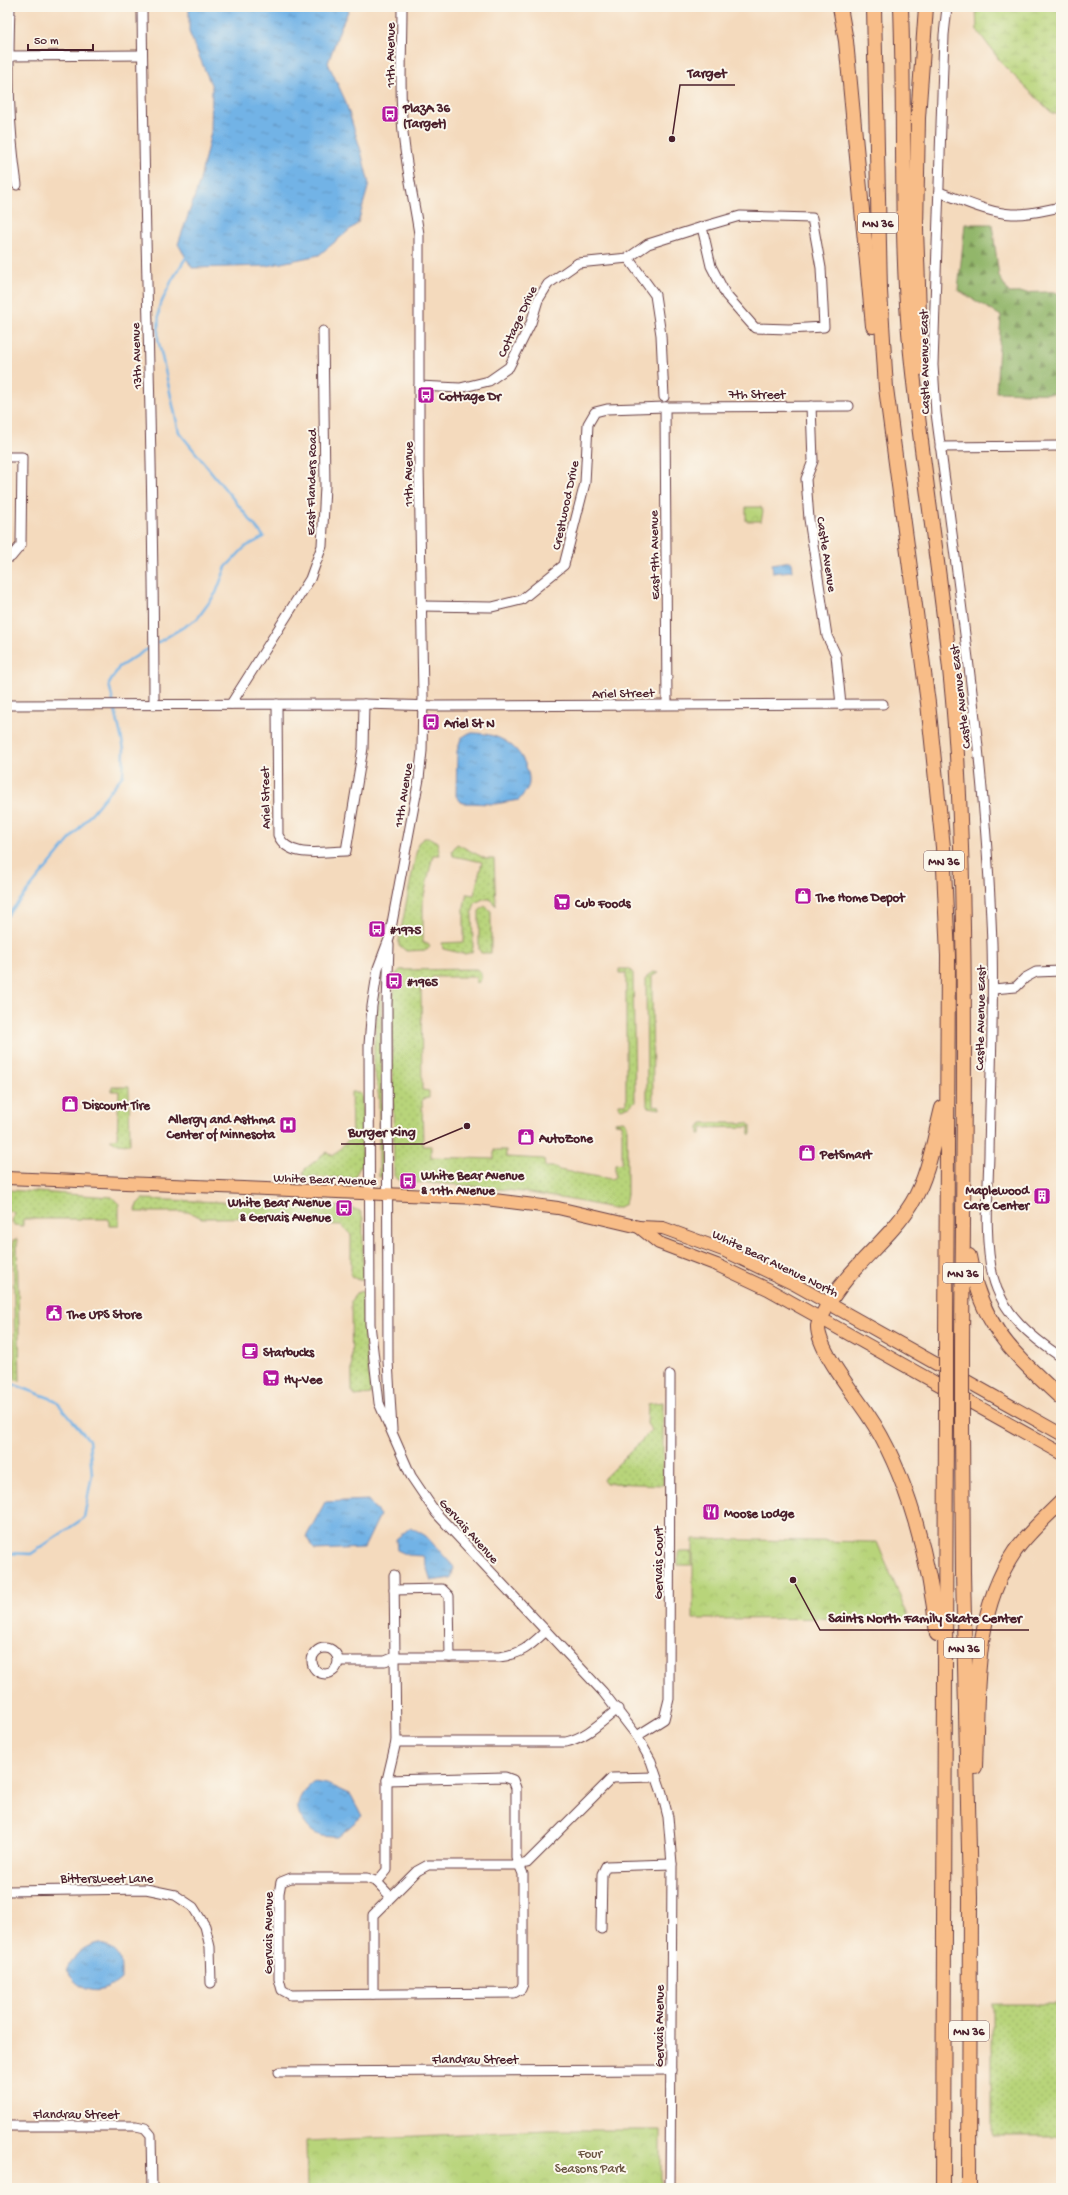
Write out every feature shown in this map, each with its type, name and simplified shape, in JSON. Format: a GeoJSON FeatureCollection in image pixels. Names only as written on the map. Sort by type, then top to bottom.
{"type":"FeatureCollection","features":[{"type":"Feature","properties":{"kind":"highway"},"geometry":{"type":"LineString","coordinates":[[840,7],[846,42],[874,342],[892,439]]}},
{"type":"Feature","properties":{"kind":"highway","name":"MN 36"},"geometry":{"type":"LineString","coordinates":[[874,7],[880,290],[892,439],[928,703],[940,811],[947,941],[943,2188]]}},
{"type":"Feature","properties":{"kind":"highway","name":"MN 36"},"geometry":{"type":"LineString","coordinates":[[901,7],[905,263],[909,327],[921,440],[953,703],[957,759],[963,987],[962,1424],[963,1580],[969,1873],[969,2188]]}},
{"type":"Feature","properties":{"kind":"highway"},"geometry":{"type":"LineString","coordinates":[[921,440],[921,354],[916,229],[918,118],[926,7]]}},
{"type":"Feature","properties":{"kind":"highway"},"geometry":{"type":"LineString","coordinates":[[945,1742],[933,1595],[916,1527],[897,1474],[878,1429],[829,1358],[820,1339],[818,1326],[821,1317],[838,1286],[890,1231],[913,1202],[926,1170],[947,1088]]}},
{"type":"Feature","properties":{"kind":"highway"},"geometry":{"type":"LineString","coordinates":[[963,1195],[972,1274],[985,1310],[1002,1340],[1014,1354],[1061,1398]]}},
{"type":"Feature","properties":{"kind":"highway"},"geometry":{"type":"LineString","coordinates":[[969,1873],[980,1663],[985,1623],[996,1587],[1015,1552],[1027,1536],[1061,1502]]}},
{"type":"Feature","properties":{"kind":"main road","name":"White Bear Avenue"},"geometry":{"type":"LineString","coordinates":[[7,1178],[478,1198],[532,1204],[578,1212],[639,1227]]}},
{"type":"Feature","properties":{"kind":"main road","name":"White Bear Avenue North"},"geometry":{"type":"LineString","coordinates":[[639,1227],[663,1228],[707,1243],[760,1267],[829,1302],[1061,1434]]}},
{"type":"Feature","properties":{"kind":"main road","name":"White Bear Avenue North"},"geometry":{"type":"LineString","coordinates":[[639,1227],[659,1243],[742,1276],[821,1317],[1061,1453]]}},
{"type":"Feature","properties":{"kind":"street"},"geometry":{"type":"LineString","coordinates":[[10,7],[8,56],[9,119],[17,185]]}},
{"type":"Feature","properties":{"kind":"street","name":"13th Avenue"},"geometry":{"type":"LineString","coordinates":[[142,7],[143,185],[151,445],[154,705]]}},
{"type":"Feature","properties":{"kind":"street","name":"11th Avenue"},"geometry":{"type":"LineString","coordinates":[[388,1194],[387,1004],[389,939],[419,779],[423,706],[420,606],[419,234],[415,205],[410,189],[402,130],[402,7]]}},
{"type":"Feature","properties":{"kind":"street","name":"Castle Avenue East"},"geometry":{"type":"LineString","coordinates":[[947,7],[944,35],[933,365],[940,447],[983,799],[991,903],[993,989],[988,1202],[990,1262],[999,1294],[1017,1322],[1039,1342],[1061,1357]]}},
{"type":"Feature","properties":{"kind":"street"},"geometry":{"type":"LineString","coordinates":[[8,56],[142,55]]}},
{"type":"Feature","properties":{"kind":"street"},"geometry":{"type":"LineString","coordinates":[[939,192],[985,208],[1012,214],[1028,214],[1061,207]]}},
{"type":"Feature","properties":{"kind":"street"},"geometry":{"type":"LineString","coordinates":[[664,397],[661,335],[655,295],[628,258],[648,244],[702,227],[740,216],[812,218],[821,268],[824,326],[789,329],[755,328],[726,295],[711,266],[702,227]]}},
{"type":"Feature","properties":{"kind":"street","name":"Cottage Drive"},"geometry":{"type":"LineString","coordinates":[[419,386],[460,388],[489,381],[509,367],[531,323],[538,300],[548,284],[578,263],[628,258]]}},
{"type":"Feature","properties":{"kind":"street","name":"East Flanders Road"},"geometry":{"type":"LineString","coordinates":[[231,704],[310,579],[322,546],[325,486],[323,331]]}},
{"type":"Feature","properties":{"kind":"street","name":"Castle Avenue"},"geometry":{"type":"LineString","coordinates":[[811,406],[813,461],[806,479],[809,520],[827,636],[836,654],[841,705]]}},
{"type":"Feature","properties":{"kind":"street","name":"7th Street"},"geometry":{"type":"LineString","coordinates":[[665,407],[849,406]]}},
{"type":"Feature","properties":{"kind":"street","name":"Crestwood Drive"},"geometry":{"type":"LineString","coordinates":[[420,606],[492,607],[521,600],[551,576],[564,565],[571,545],[585,483],[588,424],[595,412],[607,408],[665,407]]}},
{"type":"Feature","properties":{"kind":"street","name":"East 9th Avenue"},"geometry":{"type":"LineString","coordinates":[[665,407],[668,704]]}},
{"type":"Feature","properties":{"kind":"street"},"geometry":{"type":"LineString","coordinates":[[940,447],[1061,446]]}},
{"type":"Feature","properties":{"kind":"street"},"geometry":{"type":"LineString","coordinates":[[7,457],[22,457],[21,545],[11,557]]}},
{"type":"Feature","properties":{"kind":"street","name":"Ariel Street"},"geometry":{"type":"LineString","coordinates":[[277,704],[278,835],[285,848],[298,852],[346,851],[363,748],[364,704]]}},
{"type":"Feature","properties":{"kind":"street","name":"Ariel Street"},"geometry":{"type":"LineString","coordinates":[[7,705],[364,704],[423,706],[883,704]]}},
{"type":"Feature","properties":{"kind":"street","name":"11th Avenue"},"geometry":{"type":"LineString","coordinates":[[369,1194],[370,1029],[378,968],[389,939]]}},
{"type":"Feature","properties":{"kind":"street"},"geometry":{"type":"LineString","coordinates":[[993,989],[1016,987],[1036,972],[1061,971]]}},
{"type":"Feature","properties":{"kind":"street","name":"Gervais Avenue"},"geometry":{"type":"LineString","coordinates":[[369,1194],[370,1324],[372,1358],[379,1403],[411,1476],[436,1513],[618,1709],[637,1736],[656,1777],[668,1817],[672,1864],[670,2188]]}},
{"type":"Feature","properties":{"kind":"street","name":"Gervais Avenue"},"geometry":{"type":"LineString","coordinates":[[388,1194],[388,1360],[392,1433]]}},
{"type":"Feature","properties":{"kind":"street","name":"Gervais Court"},"geometry":{"type":"LineString","coordinates":[[637,1736],[664,1719],[670,1699],[670,1375]]}},
{"type":"Feature","properties":{"kind":"street"},"geometry":{"type":"LineString","coordinates":[[390,1896],[377,1882],[387,1870],[387,1780],[396,1742],[394,1575]]}},
{"type":"Feature","properties":{"kind":"street"},"geometry":{"type":"LineString","coordinates":[[394,1590],[442,1590],[447,1592],[450,1596],[450,1657]]}},
{"type":"Feature","properties":{"kind":"street"},"geometry":{"type":"LineString","coordinates":[[339,1661],[385,1661],[395,1657],[499,1657],[514,1655],[526,1650],[546,1631]]}},
{"type":"Feature","properties":{"kind":"street"},"geometry":{"type":"LineString","coordinates":[[396,1742],[566,1742],[578,1739],[618,1709]]}},
{"type":"Feature","properties":{"kind":"street"},"geometry":{"type":"LineString","coordinates":[[373,1994],[372,1920],[375,1912],[417,1871],[428,1865],[519,1865],[527,1863],[612,1778],[656,1777]]}},
{"type":"Feature","properties":{"kind":"street","name":"Gervais Avenue"},"geometry":{"type":"LineString","coordinates":[[377,1882],[367,1878],[291,1878],[281,1882],[279,1893],[279,1979],[282,1990],[291,1994],[519,1992],[523,1984],[523,1874],[516,1857],[516,1788],[513,1780],[510,1778],[387,1780]]}},
{"type":"Feature","properties":{"kind":"street"},"geometry":{"type":"LineString","coordinates":[[601,1929],[602,1874],[606,1866],[672,1864]]}},
{"type":"Feature","properties":{"kind":"street","name":"Bittersweet Lane"},"geometry":{"type":"LineString","coordinates":[[7,1890],[146,1889],[175,1895],[193,1907],[205,1926],[210,1948],[211,1983]]}},
{"type":"Feature","properties":{"kind":"street","name":"Flandrau Street"},"geometry":{"type":"LineString","coordinates":[[279,2072],[671,2070]]}},
{"type":"Feature","properties":{"kind":"street","name":"Flandrau Street"},"geometry":{"type":"LineString","coordinates":[[7,2126],[136,2126],[145,2128],[151,2135],[152,2188]]}},
{"type":"Feature","properties":{"kind":"green space"},"geometry":{"type":"Polygon","coordinates":[[[976,7],[1061,7],[1061,115],[1052,113],[1003,65],[977,30],[976,7]]]}},
{"type":"Feature","properties":{"kind":"green space"},"geometry":{"type":"Polygon","coordinates":[[[965,224],[992,224],[999,276],[1009,293],[1047,292],[1061,294],[1061,394],[996,392],[1001,316],[958,290],[965,224]]]}},
{"type":"Feature","properties":{"kind":"green space"},"geometry":{"type":"Polygon","coordinates":[[[746,507],[761,507],[763,512],[761,521],[746,521],[746,507]]]}},
{"type":"Feature","properties":{"kind":"green space"},"geometry":{"type":"Polygon","coordinates":[[[424,838],[430,838],[437,842],[440,855],[433,855],[423,900],[423,943],[428,943],[430,946],[427,950],[406,951],[399,945],[399,940],[418,843],[424,838]]]}},
{"type":"Feature","properties":{"kind":"green space"},"geometry":{"type":"Polygon","coordinates":[[[457,844],[486,859],[494,859],[496,906],[490,899],[483,899],[475,903],[472,913],[473,947],[472,952],[465,954],[443,949],[442,943],[464,942],[464,906],[467,894],[474,895],[482,862],[453,856],[452,851],[457,844]]]}},
{"type":"Feature","properties":{"kind":"green space"},"geometry":{"type":"Polygon","coordinates":[[[485,906],[491,911],[491,953],[481,953],[479,949],[479,911],[485,906]]]}},
{"type":"Feature","properties":{"kind":"green space"},"geometry":{"type":"Polygon","coordinates":[[[476,969],[481,972],[481,979],[478,983],[476,983],[476,977],[432,977],[431,982],[421,983],[422,1090],[429,1091],[429,1098],[422,1099],[423,1146],[431,1146],[431,1157],[494,1159],[494,1150],[506,1150],[506,1157],[544,1159],[545,1167],[556,1167],[559,1170],[611,1179],[615,1177],[615,1164],[622,1163],[622,1124],[615,1122],[623,1121],[627,1124],[627,1195],[625,1204],[617,1208],[612,1208],[508,1190],[402,1182],[394,1176],[392,1010],[396,974],[400,970],[476,969]]]}},
{"type":"Feature","properties":{"kind":"green space"},"geometry":{"type":"Polygon","coordinates":[[[619,969],[629,969],[633,973],[635,1101],[630,1106],[621,1109],[619,1104],[626,1104],[626,973],[619,973],[619,969]]]}},
{"type":"Feature","properties":{"kind":"green space"},"geometry":{"type":"Polygon","coordinates":[[[653,972],[659,973],[652,976],[653,1105],[660,1106],[660,1109],[649,1107],[647,1102],[646,979],[648,975],[653,972]]]}},
{"type":"Feature","properties":{"kind":"green space"},"geometry":{"type":"Polygon","coordinates":[[[379,994],[381,994],[382,1177],[379,1177],[379,1099],[374,1067],[374,1046],[379,994]]]}},
{"type":"Feature","properties":{"kind":"green space"},"geometry":{"type":"Polygon","coordinates":[[[112,1087],[129,1087],[130,1144],[115,1143],[110,1140],[117,1138],[119,1091],[112,1091],[112,1087]]]}},
{"type":"Feature","properties":{"kind":"green space"},"geometry":{"type":"Polygon","coordinates":[[[351,1092],[360,1092],[362,1097],[362,1166],[354,1178],[305,1177],[303,1173],[305,1169],[327,1152],[333,1156],[352,1136],[351,1092]]]}},
{"type":"Feature","properties":{"kind":"green space"},"geometry":{"type":"Polygon","coordinates":[[[702,1123],[747,1123],[751,1126],[751,1134],[749,1134],[749,1127],[702,1128],[701,1134],[699,1134],[699,1128],[702,1123]]]}},
{"type":"Feature","properties":{"kind":"green space"},"geometry":{"type":"Polygon","coordinates":[[[7,1190],[112,1197],[119,1204],[119,1226],[109,1226],[109,1219],[23,1219],[23,1226],[14,1225],[12,1222],[14,1212],[7,1211],[7,1190]]]}},
{"type":"Feature","properties":{"kind":"green space"},"geometry":{"type":"Polygon","coordinates":[[[143,1199],[348,1207],[360,1211],[363,1218],[363,1279],[358,1280],[351,1276],[351,1235],[341,1225],[315,1224],[316,1218],[312,1217],[202,1218],[188,1212],[136,1212],[137,1204],[143,1199]]]}},
{"type":"Feature","properties":{"kind":"green space"},"geometry":{"type":"Polygon","coordinates":[[[17,1239],[20,1381],[15,1380],[13,1240],[17,1239]]]}},
{"type":"Feature","properties":{"kind":"green space"},"geometry":{"type":"Polygon","coordinates":[[[362,1291],[364,1332],[371,1394],[355,1396],[352,1392],[351,1302],[356,1293],[362,1291]]]}},
{"type":"Feature","properties":{"kind":"green space"},"geometry":{"type":"Polygon","coordinates":[[[663,1402],[663,1485],[606,1483],[603,1479],[652,1430],[647,1424],[648,1404],[663,1402]]]}},
{"type":"Feature","properties":{"kind":"green space"},"geometry":{"type":"Polygon","coordinates":[[[693,1539],[877,1542],[909,1618],[693,1619],[693,1539]]]}},
{"type":"Feature","properties":{"kind":"green space"},"geometry":{"type":"Polygon","coordinates":[[[692,1552],[692,1565],[678,1565],[678,1553],[692,1552]]]}},
{"type":"Feature","properties":{"kind":"green space"},"geometry":{"type":"Polygon","coordinates":[[[992,2004],[1057,2004],[1057,2031],[1061,2031],[1061,2136],[992,2136],[992,2004]]]}},
{"type":"Feature","properties":{"kind":"green space","name":"Four Seasons Park"},"geometry":{"type":"Polygon","coordinates":[[[548,2130],[661,2130],[661,2188],[307,2188],[306,2141],[548,2130]]]}},
{"type":"Feature","properties":{"kind":"water"},"geometry":{"type":"Polygon","coordinates":[[[189,7],[350,7],[340,29],[328,63],[345,100],[361,151],[369,184],[358,223],[319,255],[267,266],[192,268],[178,244],[199,184],[211,132],[212,87],[189,32],[189,7]]]}},
{"type":"Feature","properties":{"kind":"water"},"geometry":{"type":"Polygon","coordinates":[[[791,561],[792,571],[773,573],[772,564],[791,561]]]}},
{"type":"Feature","properties":{"kind":"water"},"geometry":{"type":"Polygon","coordinates":[[[469,733],[479,733],[497,737],[512,746],[518,752],[529,775],[529,785],[519,800],[495,804],[462,803],[456,796],[457,751],[461,738],[469,733]]]}},
{"type":"Feature","properties":{"kind":"water"},"geometry":{"type":"Polygon","coordinates":[[[368,1500],[380,1515],[364,1548],[315,1550],[306,1537],[325,1502],[368,1500]]]}},
{"type":"Feature","properties":{"kind":"water"},"geometry":{"type":"Polygon","coordinates":[[[411,1527],[426,1536],[454,1567],[451,1578],[431,1581],[423,1556],[408,1555],[397,1550],[396,1539],[411,1527]]]}},
{"type":"Feature","properties":{"kind":"water"},"geometry":{"type":"Polygon","coordinates":[[[314,1782],[327,1784],[351,1795],[362,1816],[338,1837],[321,1836],[313,1832],[309,1829],[298,1812],[300,1797],[314,1782]]]}},
{"type":"Feature","properties":{"kind":"water"},"geometry":{"type":"Polygon","coordinates":[[[98,1943],[111,1949],[118,1955],[121,1965],[121,1979],[106,1989],[92,1990],[79,1984],[67,1971],[79,1952],[98,1943]]]}},
{"type":"Feature","properties":{"kind":"waterway"},"geometry":{"type":"LineString","coordinates":[[157,643],[197,619],[216,593],[226,567],[245,547],[264,537],[179,432],[158,339],[159,308],[172,280],[187,256]]}},
{"type":"Feature","properties":{"kind":"waterway"},"geometry":{"type":"LineString","coordinates":[[7,916],[123,775],[124,749],[109,684],[119,667],[151,647]]}},
{"type":"Feature","properties":{"kind":"waterway"},"geometry":{"type":"LineString","coordinates":[[7,1382],[55,1400],[89,1440],[92,1474],[84,1518],[31,1554],[7,1553]]}},
{"type":"Feature","properties":{"kind":"place","name":"PlazA 36 (Target)"},"geometry":{"type":"Point","coordinates":[390,114]}},
{"type":"Feature","properties":{"kind":"place","name":"Target"},"geometry":{"type":"Point","coordinates":[672,139]}},
{"type":"Feature","properties":{"kind":"place","name":"Cottage Dr"},"geometry":{"type":"Point","coordinates":[426,395]}},
{"type":"Feature","properties":{"kind":"place","name":"Ariel St N"},"geometry":{"type":"Point","coordinates":[431,722]}},
{"type":"Feature","properties":{"kind":"place","name":"The Home Depot"},"geometry":{"type":"Point","coordinates":[803,896]}},
{"type":"Feature","properties":{"kind":"place","name":"Cub Foods"},"geometry":{"type":"Point","coordinates":[562,902]}},
{"type":"Feature","properties":{"kind":"place","name":"#1975"},"geometry":{"type":"Point","coordinates":[377,929]}},
{"type":"Feature","properties":{"kind":"place","name":"#1965"},"geometry":{"type":"Point","coordinates":[394,981]}},
{"type":"Feature","properties":{"kind":"place","name":"Discount Tire"},"geometry":{"type":"Point","coordinates":[70,1104]}},
{"type":"Feature","properties":{"kind":"place","name":"Allergy and Asthma Center of Minnesota"},"geometry":{"type":"Point","coordinates":[288,1125]}},
{"type":"Feature","properties":{"kind":"place","name":"Burger King"},"geometry":{"type":"Point","coordinates":[467,1126]}},
{"type":"Feature","properties":{"kind":"place","name":"AutoZone"},"geometry":{"type":"Point","coordinates":[526,1137]}},
{"type":"Feature","properties":{"kind":"place","name":"PetSmart"},"geometry":{"type":"Point","coordinates":[807,1153]}},
{"type":"Feature","properties":{"kind":"place","name":"White Bear Avenue & 11th Avenue"},"geometry":{"type":"Point","coordinates":[408,1181]}},
{"type":"Feature","properties":{"kind":"place","name":"Maplewood Care Center"},"geometry":{"type":"Point","coordinates":[1042,1196]}},
{"type":"Feature","properties":{"kind":"place","name":"White Bear Avenue & Gervais Avenue"},"geometry":{"type":"Point","coordinates":[344,1208]}},
{"type":"Feature","properties":{"kind":"place","name":"The UPS Store"},"geometry":{"type":"Point","coordinates":[54,1313]}},
{"type":"Feature","properties":{"kind":"place","name":"Starbucks"},"geometry":{"type":"Point","coordinates":[250,1351]}},
{"type":"Feature","properties":{"kind":"place","name":"Hy-Vee"},"geometry":{"type":"Point","coordinates":[271,1378]}},
{"type":"Feature","properties":{"kind":"place","name":"Moose Lodge"},"geometry":{"type":"Point","coordinates":[711,1512]}},
{"type":"Feature","properties":{"kind":"place","name":"Saints North Family Skate Center"},"geometry":{"type":"Point","coordinates":[793,1580]}}]}
